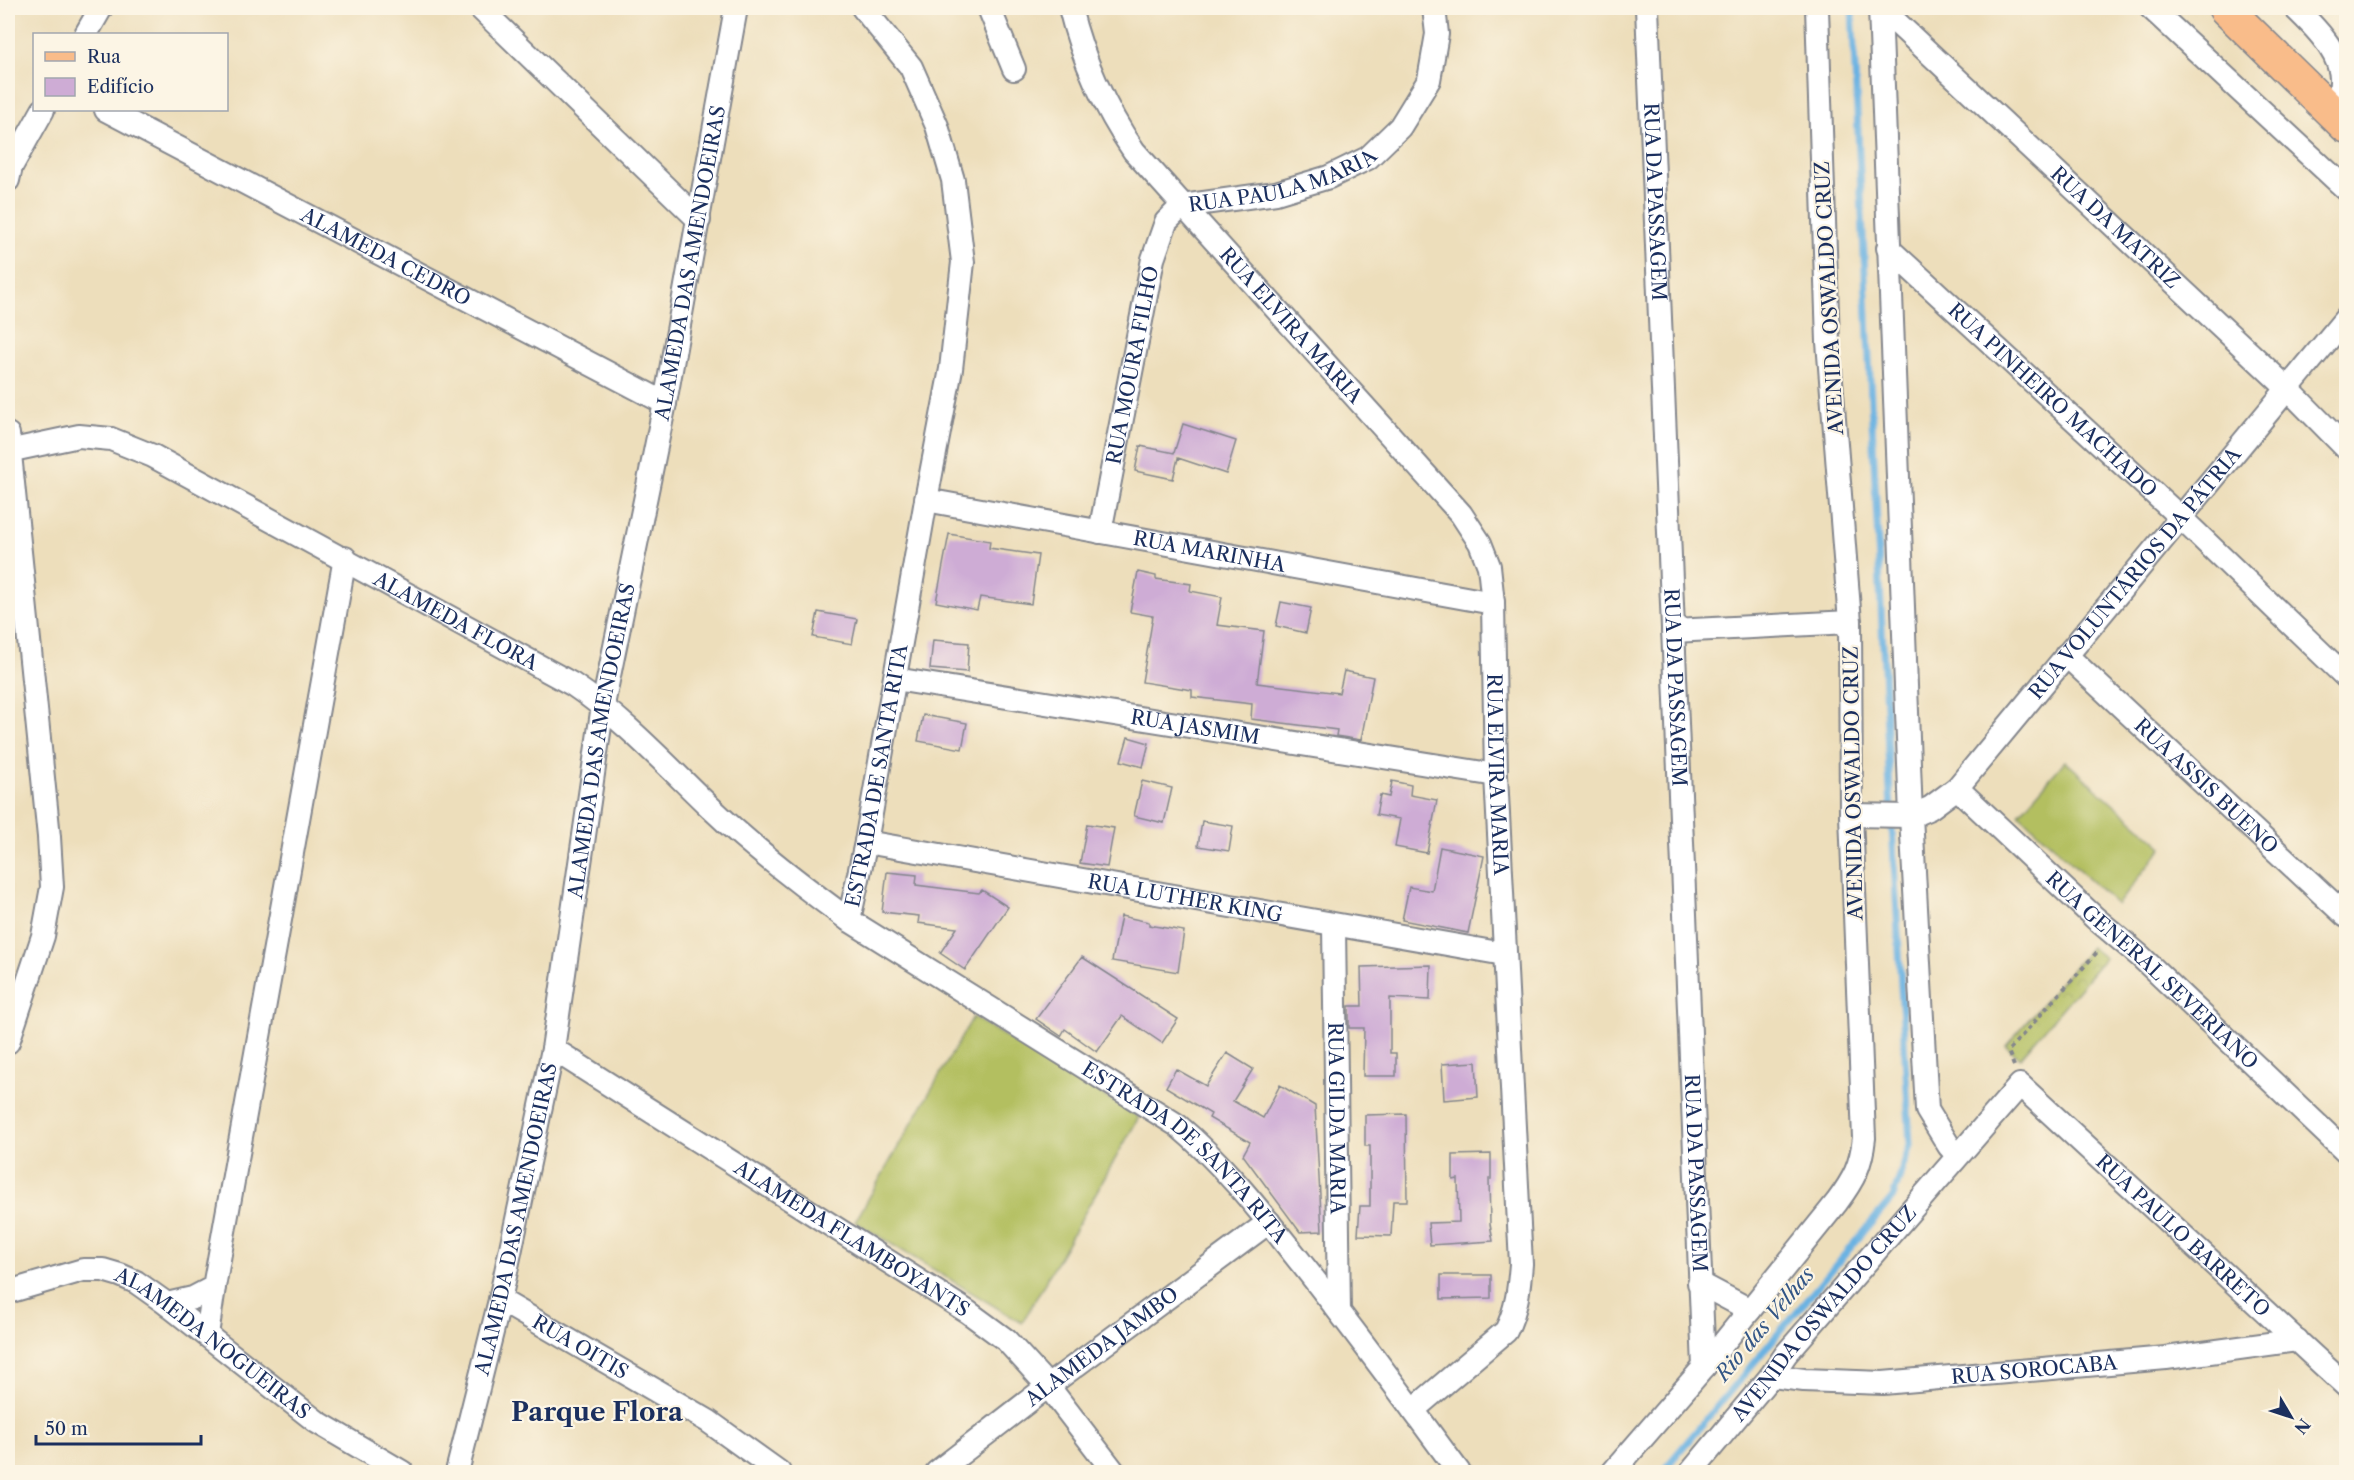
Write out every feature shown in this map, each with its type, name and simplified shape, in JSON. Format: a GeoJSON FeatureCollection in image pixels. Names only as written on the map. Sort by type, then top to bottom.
{"type":"FeatureCollection","features":[{"type":"Feature","properties":{"kind":"main road"},"geometry":{"type":"LineString","coordinates":[[2225,8],[2338,118]]}},
{"type":"Feature","properties":{"kind":"street"},"geometry":{"type":"LineString","coordinates":[[87,33],[101,8]]}},
{"type":"Feature","properties":{"kind":"street"},"geometry":{"type":"LineString","coordinates":[[480,8],[699,220]]}},
{"type":"Feature","properties":{"kind":"street","name":"ALAMEDA DAS AMENDOEIRAS"},"geometry":{"type":"LineString","coordinates":[[457,1473],[500,1300],[553,1049],[603,705],[665,403],[736,8]]}},
{"type":"Feature","properties":{"kind":"street","name":"ESTRADA DE SANTA RITA"},"geometry":{"type":"LineString","coordinates":[[862,8],[910,67],[937,126],[953,180],[963,262],[951,369],[866,842],[849,920],[1177,1125],[1205,1148],[1269,1222],[1339,1311],[1459,1473]]}},
{"type":"Feature","properties":{"kind":"street"},"geometry":{"type":"LineString","coordinates":[[989,8],[1014,69]]}},
{"type":"Feature","properties":{"kind":"street","name":"RUA PAULA MARIA"},"geometry":{"type":"LineString","coordinates":[[1070,8],[1094,80],[1118,128],[1134,151],[1182,206],[1276,193],[1329,177],[1368,158],[1400,127],[1429,80],[1437,34],[1434,8]]}},
{"type":"Feature","properties":{"kind":"street","name":"RUA DA PASSAGEM"},"geometry":{"type":"LineString","coordinates":[[1647,8],[1704,1367]]}},
{"type":"Feature","properties":{"kind":"street","name":"AVENIDA OSWALDO CRUZ"},"geometry":{"type":"LineString","coordinates":[[1613,1473],[1704,1367],[1837,1202],[1854,1179],[1861,1161],[1864,1138],[1861,816],[1850,622],[1828,342],[1817,8]]}},
{"type":"Feature","properties":{"kind":"street"},"geometry":{"type":"LineString","coordinates":[[1880,8],[1906,816],[1927,1110],[1953,1151]]}},
{"type":"Feature","properties":{"kind":"street","name":"RUA DA MATRIZ"},"geometry":{"type":"LineString","coordinates":[[1880,8],[2288,390],[2346,448]]}},
{"type":"Feature","properties":{"kind":"street"},"geometry":{"type":"LineString","coordinates":[[2151,8],[2346,189]]}},
{"type":"Feature","properties":{"kind":"street"},"geometry":{"type":"LineString","coordinates":[[2295,8],[2314,26],[2332,52],[2341,74],[2338,118]]}},
{"type":"Feature","properties":{"kind":"street"},"geometry":{"type":"LineString","coordinates":[[8,180],[11,167],[42,111]]}},
{"type":"Feature","properties":{"kind":"street","name":"ALAMEDA CEDRO"},"geometry":{"type":"LineString","coordinates":[[108,111],[665,403]]}},
{"type":"Feature","properties":{"kind":"street","name":"RUA MOURA FILHO"},"geometry":{"type":"LineString","coordinates":[[1100,532],[1153,259],[1166,222],[1182,206]]}},
{"type":"Feature","properties":{"kind":"street","name":"RUA ELVIRA MARIA"},"geometry":{"type":"LineString","coordinates":[[1182,206],[1461,514],[1480,543],[1489,566],[1493,603],[1496,774],[1504,954],[1521,1264],[1515,1314],[1506,1331],[1413,1410]]}},
{"type":"Feature","properties":{"kind":"street","name":"RUA PINHEIRO MACHADO"},"geometry":{"type":"LineString","coordinates":[[1887,248],[2182,519],[2346,677]]}},
{"type":"Feature","properties":{"kind":"street","name":"RUA VOLUNTÁRIOS DA PÁTRIA"},"geometry":{"type":"LineString","coordinates":[[1906,816],[1930,808],[1957,788],[2182,519],[2346,318]]}},
{"type":"Feature","properties":{"kind":"street","name":"ALAMEDA FLORA"},"geometry":{"type":"LineString","coordinates":[[8,445],[79,436],[111,439],[153,456],[345,558],[572,684],[603,705],[758,851],[849,920]]}},
{"type":"Feature","properties":{"kind":"street"},"geometry":{"type":"LineString","coordinates":[[8,445],[49,837],[52,887],[43,936],[8,1042]]}},
{"type":"Feature","properties":{"kind":"street","name":"RUA MARINHA"},"geometry":{"type":"LineString","coordinates":[[926,500],[1493,603]]}},
{"type":"Feature","properties":{"kind":"street"},"geometry":{"type":"LineString","coordinates":[[207,1335],[345,558]]}},
{"type":"Feature","properties":{"kind":"street"},"geometry":{"type":"LineString","coordinates":[[1673,631],[1850,622]]}},
{"type":"Feature","properties":{"kind":"street","name":"RUA ASSIS BUENO"},"geometry":{"type":"LineString","coordinates":[[2066,655],[2346,916]]}},
{"type":"Feature","properties":{"kind":"street","name":"RUA JASMIM"},"geometry":{"type":"LineString","coordinates":[[895,679],[1496,774]]}},
{"type":"Feature","properties":{"kind":"street","name":"RUA GENERAL SEVERIANO"},"geometry":{"type":"LineString","coordinates":[[1957,788],[2095,918],[2140,956],[2346,1152]]}},
{"type":"Feature","properties":{"kind":"street"},"geometry":{"type":"LineString","coordinates":[[1861,816],[1906,816]]}},
{"type":"Feature","properties":{"kind":"street","name":"RUA LUTHER KING"},"geometry":{"type":"LineString","coordinates":[[866,842],[1334,926],[1504,954]]}},
{"type":"Feature","properties":{"kind":"street","name":"RUA GILDA MARIA"},"geometry":{"type":"LineString","coordinates":[[1334,926],[1339,1311]]}},
{"type":"Feature","properties":{"kind":"street","name":"ALAMEDA FLAMBOYANTS"},"geometry":{"type":"LineString","coordinates":[[553,1049],[968,1312],[1006,1340],[1048,1386],[1114,1473]]}},
{"type":"Feature","properties":{"kind":"street","name":"AVENIDA OSWALDO CRUZ"},"geometry":{"type":"LineString","coordinates":[[1691,1473],[1953,1151],[2020,1085]]}},
{"type":"Feature","properties":{"kind":"street","name":"RUA PAULO BARRETO"},"geometry":{"type":"LineString","coordinates":[[2020,1085],[2346,1386]]}},
{"type":"Feature","properties":{"kind":"street","name":"ALAMEDA JAMBO"},"geometry":{"type":"LineString","coordinates":[[937,1473],[1048,1386],[1269,1222]]}},
{"type":"Feature","properties":{"kind":"street","name":"ALAMEDA NOGUEIRAS"},"geometry":{"type":"LineString","coordinates":[[8,1292],[83,1270],[103,1270],[136,1282],[317,1422],[402,1473]]}},
{"type":"Feature","properties":{"kind":"street"},"geometry":{"type":"LineString","coordinates":[[1699,1283],[1750,1310]]}},
{"type":"Feature","properties":{"kind":"street"},"geometry":{"type":"LineString","coordinates":[[167,1304],[193,1298],[214,1287]]}},
{"type":"Feature","properties":{"kind":"street","name":"RUA OITIS"},"geometry":{"type":"LineString","coordinates":[[500,1300],[708,1421],[779,1473]]}},
{"type":"Feature","properties":{"kind":"street","name":"RUA SOROCABA"},"geometry":{"type":"LineString","coordinates":[[1771,1376],[1804,1380],[1883,1383],[2166,1358],[2296,1340]]}},
{"type":"Feature","properties":{"kind":"path"},"geometry":{"type":"LineString","coordinates":[[2020,1085],[2008,1050],[2113,933]]}},
{"type":"Feature","properties":{"kind":"green space"},"geometry":{"type":"Polygon","coordinates":[[[2065,761],[2163,847],[2117,905],[2019,814],[2065,761]]]}},
{"type":"Feature","properties":{"kind":"green space"},"geometry":{"type":"Polygon","coordinates":[[[2091,947],[2105,958],[2020,1058],[2006,1046],[2091,947]]]}},
{"type":"Feature","properties":{"kind":"green space"},"geometry":{"type":"Polygon","coordinates":[[[973,1017],[1139,1117],[1022,1323],[855,1222],[973,1017]]]}},
{"type":"Feature","properties":{"kind":"building"},"geometry":{"type":"Polygon","coordinates":[[[1183,424],[1236,441],[1226,474],[1178,458],[1173,479],[1135,471],[1140,446],[1174,453],[1183,424]]]}},
{"type":"Feature","properties":{"kind":"building"},"geometry":{"type":"Polygon","coordinates":[[[949,534],[990,541],[989,548],[1038,555],[1031,604],[980,597],[977,610],[936,602],[949,534]]]}},
{"type":"Feature","properties":{"kind":"building"},"geometry":{"type":"Polygon","coordinates":[[[1138,572],[1156,576],[1156,579],[1191,584],[1190,591],[1222,597],[1217,625],[1264,631],[1257,683],[1339,693],[1344,671],[1373,677],[1361,740],[1336,736],[1337,730],[1251,719],[1252,704],[1192,697],[1192,690],[1142,682],[1153,616],[1130,612],[1138,572]]]}},
{"type":"Feature","properties":{"kind":"building"},"geometry":{"type":"Polygon","coordinates":[[[1281,602],[1311,608],[1306,633],[1276,626],[1281,602]]]}},
{"type":"Feature","properties":{"kind":"building"},"geometry":{"type":"Polygon","coordinates":[[[818,612],[857,619],[852,644],[813,637],[818,612]]]}},
{"type":"Feature","properties":{"kind":"building"},"geometry":{"type":"Polygon","coordinates":[[[933,640],[969,643],[967,672],[930,669],[933,640]]]}},
{"type":"Feature","properties":{"kind":"building"},"geometry":{"type":"Polygon","coordinates":[[[923,715],[967,723],[962,749],[918,741],[923,715]]]}},
{"type":"Feature","properties":{"kind":"building"},"geometry":{"type":"Polygon","coordinates":[[[1128,737],[1149,743],[1143,767],[1121,761],[1128,737]]]}},
{"type":"Feature","properties":{"kind":"building"},"geometry":{"type":"Polygon","coordinates":[[[1142,781],[1172,788],[1164,823],[1134,816],[1142,781]]]}},
{"type":"Feature","properties":{"kind":"building"},"geometry":{"type":"Polygon","coordinates":[[[1392,781],[1411,785],[1410,795],[1437,800],[1427,853],[1395,847],[1400,819],[1376,815],[1380,795],[1389,797],[1392,781]]]}},
{"type":"Feature","properties":{"kind":"building"},"geometry":{"type":"Polygon","coordinates":[[[1202,821],[1233,826],[1229,851],[1198,846],[1202,821]]]}},
{"type":"Feature","properties":{"kind":"building"},"geometry":{"type":"Polygon","coordinates":[[[1087,824],[1114,828],[1107,867],[1080,863],[1087,824]]]}},
{"type":"Feature","properties":{"kind":"building"},"geometry":{"type":"Polygon","coordinates":[[[1440,847],[1484,856],[1468,933],[1402,920],[1409,887],[1432,891],[1440,847]]]}},
{"type":"Feature","properties":{"kind":"building"},"geometry":{"type":"Polygon","coordinates":[[[887,872],[917,875],[916,885],[979,893],[982,890],[1008,907],[965,970],[940,953],[957,928],[918,923],[919,916],[882,912],[887,872]]]}},
{"type":"Feature","properties":{"kind":"building"},"geometry":{"type":"Polygon","coordinates":[[[1121,916],[1149,922],[1149,925],[1184,931],[1178,972],[1112,961],[1121,916]]]}},
{"type":"Feature","properties":{"kind":"building"},"geometry":{"type":"Polygon","coordinates":[[[1082,957],[1178,1019],[1162,1043],[1122,1016],[1097,1052],[1065,1029],[1061,1036],[1036,1019],[1082,957]]]}},
{"type":"Feature","properties":{"kind":"building"},"geometry":{"type":"Polygon","coordinates":[[[1431,965],[1430,1000],[1390,998],[1390,1053],[1396,1053],[1396,1076],[1363,1076],[1364,1028],[1349,1028],[1349,1006],[1362,1006],[1361,967],[1431,965]]]}},
{"type":"Feature","properties":{"kind":"building"},"geometry":{"type":"Polygon","coordinates":[[[1227,1053],[1253,1069],[1233,1101],[1263,1118],[1280,1085],[1315,1106],[1322,1231],[1300,1232],[1243,1155],[1250,1142],[1209,1118],[1211,1114],[1166,1087],[1176,1069],[1206,1086],[1227,1053]]]}},
{"type":"Feature","properties":{"kind":"building"},"geometry":{"type":"Polygon","coordinates":[[[1476,1062],[1478,1097],[1444,1100],[1442,1064],[1476,1062]]]}},
{"type":"Feature","properties":{"kind":"building"},"geometry":{"type":"Polygon","coordinates":[[[1406,1114],[1407,1201],[1393,1201],[1391,1236],[1358,1235],[1360,1206],[1370,1206],[1370,1146],[1365,1146],[1365,1115],[1406,1114]]]}},
{"type":"Feature","properties":{"kind":"building"},"geometry":{"type":"Polygon","coordinates":[[[1491,1154],[1490,1224],[1493,1241],[1430,1245],[1428,1223],[1459,1222],[1458,1179],[1453,1180],[1453,1155],[1491,1154]]]}},
{"type":"Feature","properties":{"kind":"building"},"geometry":{"type":"Polygon","coordinates":[[[1441,1275],[1491,1275],[1491,1298],[1441,1299],[1441,1275]]]}},
{"type":"Feature","properties":{"kind":"waterway","name":"Rio das Velhas"},"geometry":{"type":"LineString","coordinates":[[1662,1472],[1893,1197],[1910,1145],[1890,791],[1852,8]]}},
{"type":"Feature","properties":{"kind":"district","name":"Parque Flora"},"geometry":{"type":"Point","coordinates":[597,1412]}}]}
